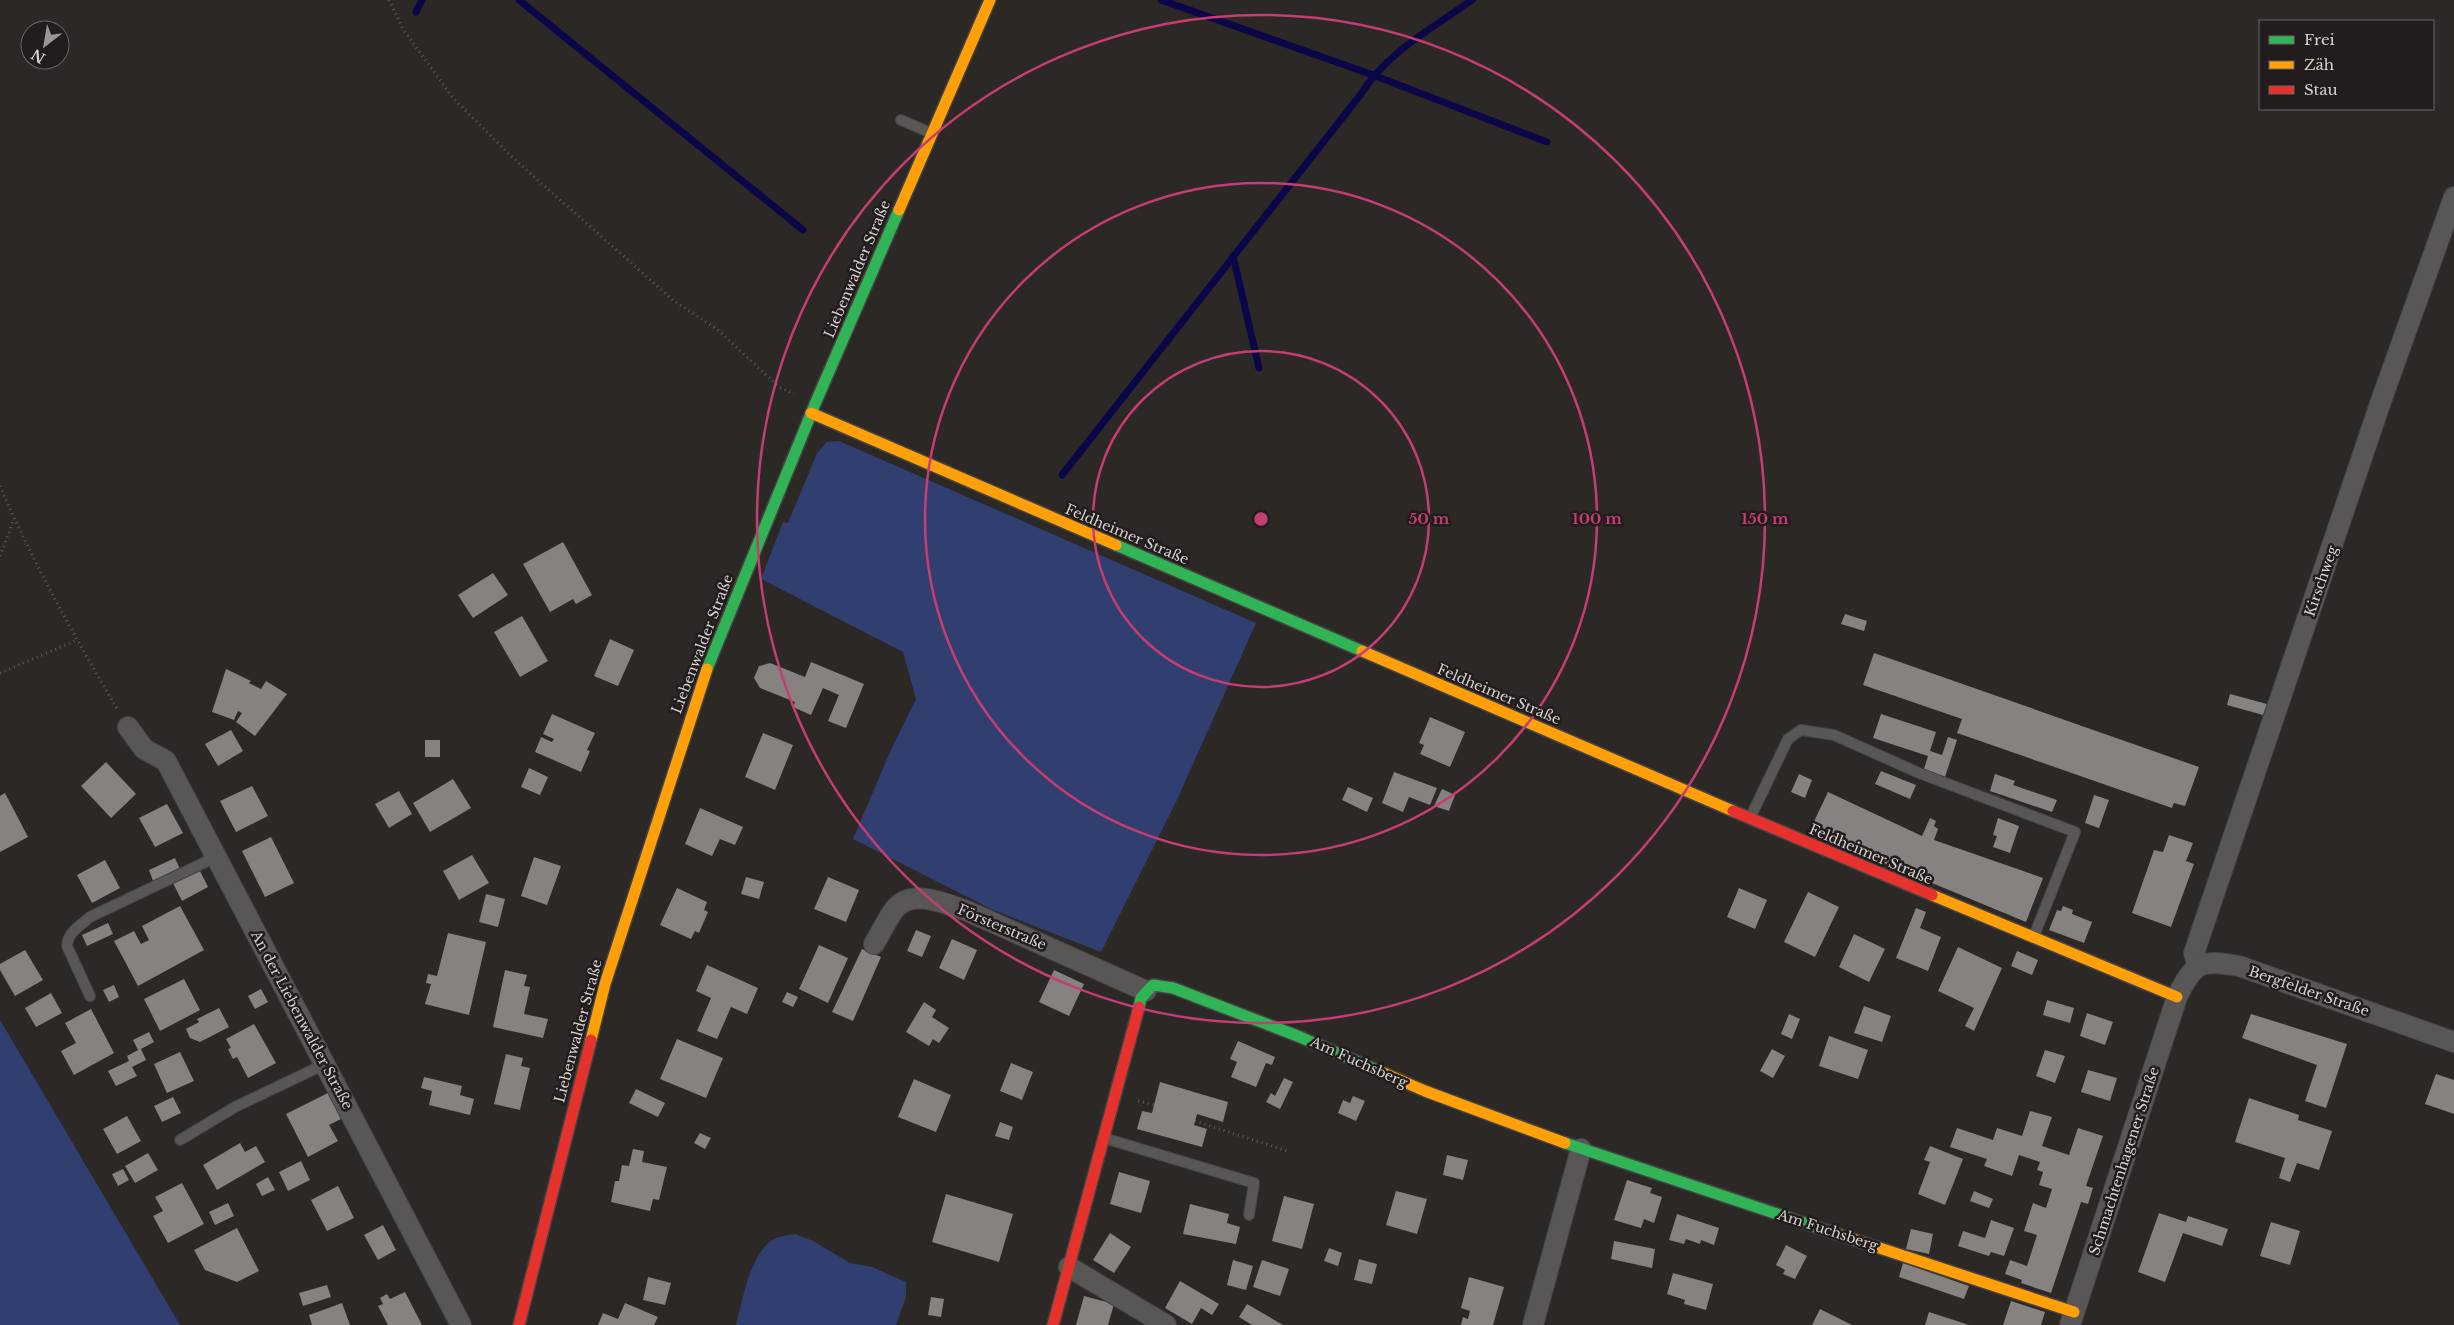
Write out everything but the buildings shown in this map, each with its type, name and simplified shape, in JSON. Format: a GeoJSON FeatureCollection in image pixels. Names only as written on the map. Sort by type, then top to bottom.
{"type":"FeatureCollection","features":[{"type":"Feature","properties":{"kind":"street","name":"Liebenwalder Straße"},"geometry":{"type":"LineString","coordinates":[[519,1325],[605,984],[658,815],[717,641],[813,408],[990,0]]}},
{"type":"Feature","properties":{"kind":"street","name":"Kirschweg"},"geometry":{"type":"LineString","coordinates":[[2198,966],[2194,953],[2378,411],[2454,197]]}},
{"type":"Feature","properties":{"kind":"street","name":"Feldheimer Straße"},"geometry":{"type":"LineString","coordinates":[[813,408],[1750,819],[2178,997]]}},
{"type":"Feature","properties":{"kind":"street","name":"An der Liebenwalder Straße"},"geometry":{"type":"LineString","coordinates":[[128,727],[144,749],[166,762],[461,1325]]}},
{"type":"Feature","properties":{"kind":"street","name":"Försterstraße"},"geometry":{"type":"LineString","coordinates":[[874,944],[895,909],[905,900],[920,898],[937,900],[967,911],[1144,995]]}},
{"type":"Feature","properties":{"kind":"street","name":"Bergfelder Straße"},"geometry":{"type":"LineString","coordinates":[[2198,966],[2217,962],[2239,966],[2454,1042]]}},
{"type":"Feature","properties":{"kind":"street"},"geometry":{"type":"LineString","coordinates":[[2178,997],[2189,973],[2198,966]]}},
{"type":"Feature","properties":{"kind":"street","name":"Am Fuchsberg"},"geometry":{"type":"LineString","coordinates":[[1144,995],[1152,985],[1173,988],[1300,1036],[1426,1091],[1582,1149],[2072,1319]]}},
{"type":"Feature","properties":{"kind":"street"},"geometry":{"type":"LineString","coordinates":[[1053,1325],[1144,995]]}},
{"type":"Feature","properties":{"kind":"street","name":"Schmachtenhagener Straße"},"geometry":{"type":"LineString","coordinates":[[2072,1319],[2178,997]]}},
{"type":"Feature","properties":{"kind":"street"},"geometry":{"type":"LineString","coordinates":[[1533,1325],[1582,1149]]}},
{"type":"Feature","properties":{"kind":"street"},"geometry":{"type":"LineString","coordinates":[[1070,1267],[1166,1325]]}},
{"type":"Feature","properties":{"kind":"lane"},"geometry":{"type":"LineString","coordinates":[[901,120],[932,133]]}},
{"type":"Feature","properties":{"kind":"lane"},"geometry":{"type":"LineString","coordinates":[[1750,819],[1788,739],[1801,730],[1834,735],[1919,773],[2074,832],[2034,937]]}},
{"type":"Feature","properties":{"kind":"lane"},"geometry":{"type":"LineString","coordinates":[[90,996],[67,946],[68,939],[73,931],[90,917],[216,857]]}},
{"type":"Feature","properties":{"kind":"lane"},"geometry":{"type":"LineString","coordinates":[[180,1140],[236,1107],[325,1064]]}},
{"type":"Feature","properties":{"kind":"lane"},"geometry":{"type":"LineString","coordinates":[[1104,1138],[1254,1183],[1249,1215]]}},
{"type":"Feature","properties":{"kind":"path"},"geometry":{"type":"LineString","coordinates":[[389,0],[403,29],[453,98],[513,158],[674,301],[717,329],[779,387],[813,408]]}},
{"type":"Feature","properties":{"kind":"path"},"geometry":{"type":"LineString","coordinates":[[0,486],[14,518],[77,640],[128,727]]}},
{"type":"Feature","properties":{"kind":"path"},"geometry":{"type":"LineString","coordinates":[[0,556],[14,518]]}},
{"type":"Feature","properties":{"kind":"path"},"geometry":{"type":"LineString","coordinates":[[0,673],[77,640]]}},
{"type":"Feature","properties":{"kind":"path"},"geometry":{"type":"LineString","coordinates":[[1195,1121],[1287,1151]]}},
{"type":"Feature","properties":{"kind":"shaded area"},"geometry":{"type":"Polygon","coordinates":[[[839,441],[1256,623],[1176,802],[1101,952],[993,910],[853,839],[890,752],[916,699],[903,652],[761,579],[783,522],[788,523],[817,453],[827,442],[839,441]]]}},
{"type":"Feature","properties":{"kind":"shaded area"},"geometry":{"type":"Polygon","coordinates":[[[0,1020],[180,1325],[0,1325],[0,1020]]]}},
{"type":"Feature","properties":{"kind":"shaded area"},"geometry":{"type":"Polygon","coordinates":[[[795,1234],[813,1241],[850,1263],[872,1267],[906,1282],[906,1297],[896,1325],[736,1325],[749,1277],[760,1253],[767,1244],[776,1238],[795,1234]]]}},
{"type":"Feature","properties":{"kind":"waterway"},"geometry":{"type":"LineString","coordinates":[[416,12],[422,0]]}},
{"type":"Feature","properties":{"kind":"waterway"},"geometry":{"type":"LineString","coordinates":[[519,0],[803,230]]}},
{"type":"Feature","properties":{"kind":"waterway"},"geometry":{"type":"LineString","coordinates":[[1161,0],[1373,75],[1547,142]]}},
{"type":"Feature","properties":{"kind":"waterway"},"geometry":{"type":"LineString","coordinates":[[1062,475],[1372,79],[1397,53],[1472,0]]}},
{"type":"Feature","properties":{"kind":"waterway"},"geometry":{"type":"LineString","coordinates":[[1233,256],[1259,368]]}},
{"type":"Feature","properties":{"kind":"traffic: fast"},"geometry":{"type":"LineString","coordinates":[[707,669],[815,404],[899,210]]}},
{"type":"Feature","properties":{"kind":"traffic: fast"},"geometry":{"type":"LineString","coordinates":[[1116,545],[1362,651]]}},
{"type":"Feature","properties":{"kind":"traffic: fast"},"geometry":{"type":"LineString","coordinates":[[1139,1007],[1141,998],[1153,985],[1173,988],[1300,1037],[1379,1071]]}},
{"type":"Feature","properties":{"kind":"traffic: fast"},"geometry":{"type":"LineString","coordinates":[[1565,1143],[1840,1235]]}},
{"type":"Feature","properties":{"kind":"traffic: slow"},"geometry":{"type":"LineString","coordinates":[[899,210],[990,0]]}},
{"type":"Feature","properties":{"kind":"traffic: slow"},"geometry":{"type":"LineString","coordinates":[[811,413],[1116,545]]}},
{"type":"Feature","properties":{"kind":"traffic: slow"},"geometry":{"type":"LineString","coordinates":[[1362,651],[1733,811]]}},
{"type":"Feature","properties":{"kind":"traffic: slow"},"geometry":{"type":"LineString","coordinates":[[591,1040],[605,984],[707,669]]}},
{"type":"Feature","properties":{"kind":"traffic: slow"},"geometry":{"type":"LineString","coordinates":[[1932,895],[2177,997]]}},
{"type":"Feature","properties":{"kind":"traffic: slow"},"geometry":{"type":"LineString","coordinates":[[1379,1071],[1425,1091],[1565,1143]]}},
{"type":"Feature","properties":{"kind":"traffic: slow"},"geometry":{"type":"LineString","coordinates":[[1840,1235],[2074,1312]]}},
{"type":"Feature","properties":{"kind":"traffic: jam"},"geometry":{"type":"LineString","coordinates":[[1733,811],[1932,895]]}},
{"type":"Feature","properties":{"kind":"traffic: jam"},"geometry":{"type":"LineString","coordinates":[[1053,1325],[1139,1007]]}},
{"type":"Feature","properties":{"kind":"traffic: jam"},"geometry":{"type":"LineString","coordinates":[[519,1325],[591,1040]]}}]}
